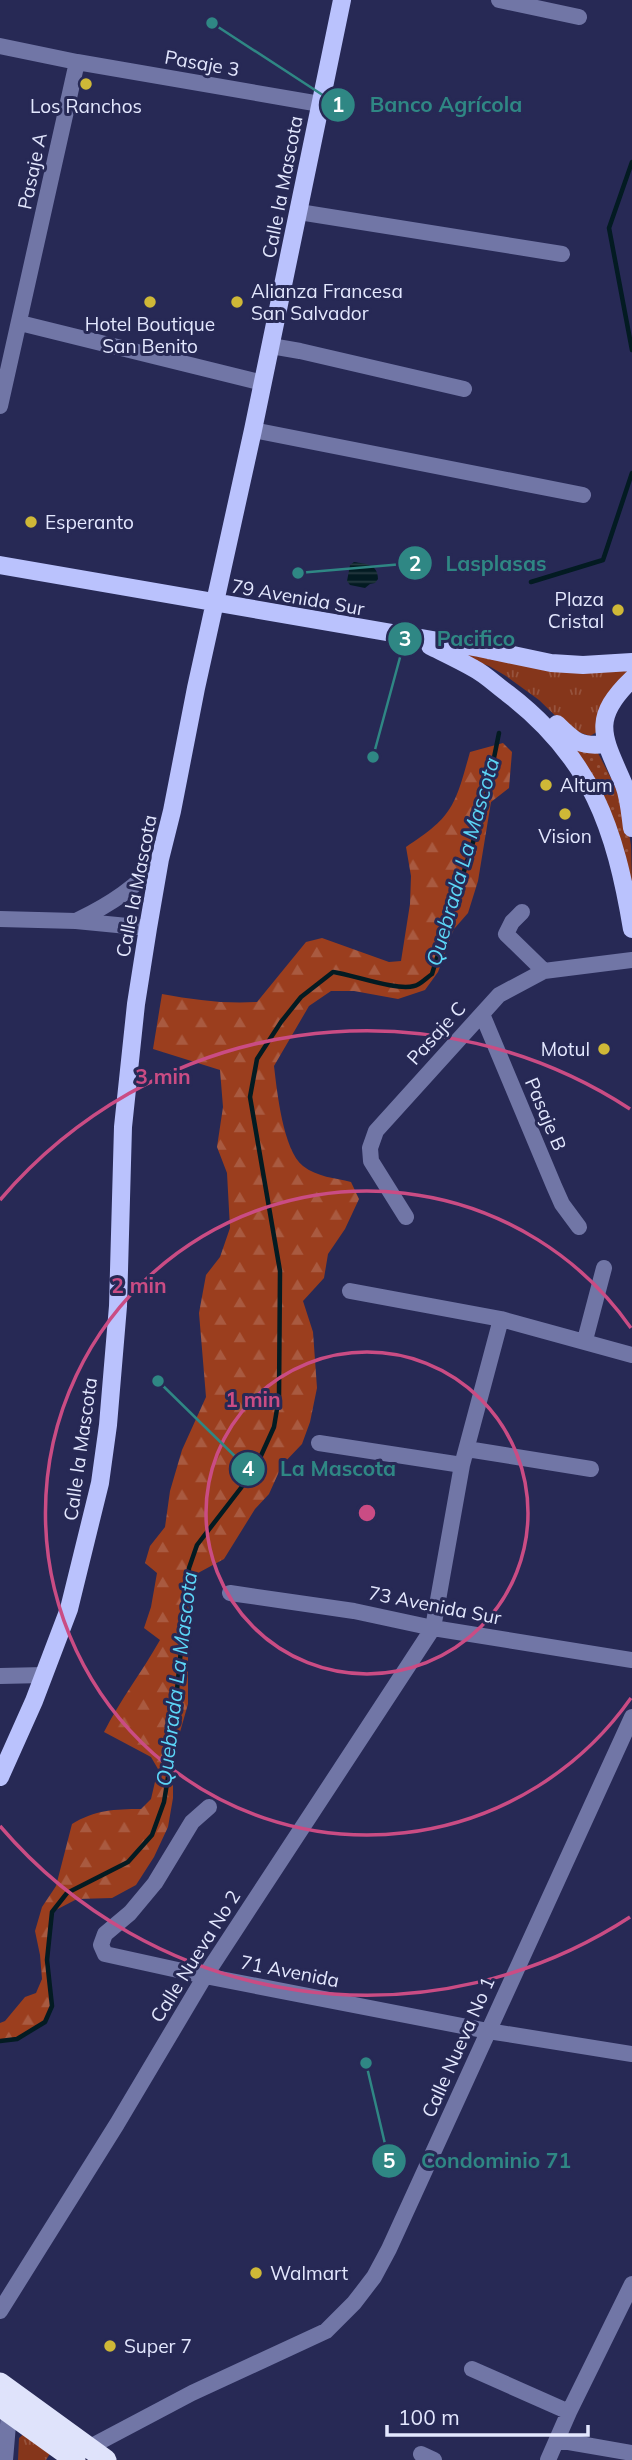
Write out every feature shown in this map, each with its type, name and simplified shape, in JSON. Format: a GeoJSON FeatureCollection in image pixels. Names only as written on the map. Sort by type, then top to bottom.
{"type":"FeatureCollection","features":[{"type":"Feature","properties":{"kind":"highway"},"geometry":{"type":"LineString","coordinates":[[0,2383],[82,2454]]}},
{"type":"Feature","properties":{"kind":"highway"},"geometry":{"type":"LineString","coordinates":[[5,2409],[82,2454],[106,2460]]}},
{"type":"Feature","properties":{"kind":"main road","name":"Calle la Mascota"},"geometry":{"type":"LineString","coordinates":[[0,1777],[69,1609],[90,1529],[105,1453],[118,1306],[123,1127],[136,1004],[148,928],[160,859],[271,346],[342,0]]}},
{"type":"Feature","properties":{"kind":"main road","name":"79 Avenida Sur"},"geometry":{"type":"LineString","coordinates":[[0,565],[479,648],[551,663],[583,665],[632,662]]}},
{"type":"Feature","properties":{"kind":"main road"},"geometry":{"type":"LineString","coordinates":[[414,638],[475,669],[529,710],[559,740],[586,779],[605,819],[620,862],[632,929]]}},
{"type":"Feature","properties":{"kind":"main road"},"geometry":{"type":"LineString","coordinates":[[475,669],[489,672],[519,690],[575,741],[584,745],[605,744]]}},
{"type":"Feature","properties":{"kind":"main road"},"geometry":{"type":"LineString","coordinates":[[632,678],[618,693],[607,714],[604,732],[605,744],[627,796],[632,828]]}},
{"type":"Feature","properties":{"kind":"street"},"geometry":{"type":"LineString","coordinates":[[499,0],[579,17]]}},
{"type":"Feature","properties":{"kind":"street"},"geometry":{"type":"LineString","coordinates":[[0,46],[77,62]]}},
{"type":"Feature","properties":{"kind":"street","name":"Pasaje 3"},"geometry":{"type":"LineString","coordinates":[[77,62],[320,104]]}},
{"type":"Feature","properties":{"kind":"street","name":"Pasaje A"},"geometry":{"type":"LineString","coordinates":[[0,406],[77,62]]}},
{"type":"Feature","properties":{"kind":"street"},"geometry":{"type":"LineString","coordinates":[[299,212],[562,254]]}},
{"type":"Feature","properties":{"kind":"street"},"geometry":{"type":"LineString","coordinates":[[20,323],[263,383]]}},
{"type":"Feature","properties":{"kind":"street"},"geometry":{"type":"LineString","coordinates":[[271,346],[464,389]]}},
{"type":"Feature","properties":{"kind":"street"},"geometry":{"type":"LineString","coordinates":[[253,430],[583,495]]}},
{"type":"Feature","properties":{"kind":"street"},"geometry":{"type":"LineString","coordinates":[[76,922],[130,890],[160,859]]}},
{"type":"Feature","properties":{"kind":"street"},"geometry":{"type":"LineString","coordinates":[[522,912],[512,922],[506,934],[544,971]]}},
{"type":"Feature","properties":{"kind":"street"},"geometry":{"type":"LineString","coordinates":[[0,919],[148,928]]}},
{"type":"Feature","properties":{"kind":"street","name":"Pasaje C"},"geometry":{"type":"LineString","coordinates":[[406,1217],[371,1161],[370,1148],[376,1131],[499,995],[544,971],[632,960]]}},
{"type":"Feature","properties":{"kind":"street","name":"Pasaje B"},"geometry":{"type":"LineString","coordinates":[[482,1014],[562,1204],[579,1227]]}},
{"type":"Feature","properties":{"kind":"street"},"geometry":{"type":"LineString","coordinates":[[585,1340],[604,1268]]}},
{"type":"Feature","properties":{"kind":"street"},"geometry":{"type":"LineString","coordinates":[[350,1291],[501,1319],[632,1355]]}},
{"type":"Feature","properties":{"kind":"street"},"geometry":{"type":"LineString","coordinates":[[433,1628],[465,1457],[501,1319]]}},
{"type":"Feature","properties":{"kind":"street"},"geometry":{"type":"LineString","coordinates":[[319,1443],[591,1469]]}},
{"type":"Feature","properties":{"kind":"street","name":"73 Avenida Sur"},"geometry":{"type":"LineString","coordinates":[[230,1593],[342,1609],[433,1628],[632,1660]]}},
{"type":"Feature","properties":{"kind":"street","name":"Calle Nueva No 2"},"geometry":{"type":"LineString","coordinates":[[0,2311],[117,2124],[205,1976],[433,1628]]}},
{"type":"Feature","properties":{"kind":"street"},"geometry":{"type":"LineString","coordinates":[[0,1676],[44,1675]]}},
{"type":"Feature","properties":{"kind":"street","name":"Calle Nueva No 1"},"geometry":{"type":"LineString","coordinates":[[82,2454],[192,2393],[326,2331],[354,2303],[374,2277],[632,1717]]}},
{"type":"Feature","properties":{"kind":"street","name":"71 Avenida"},"geometry":{"type":"LineString","coordinates":[[209,1807],[192,1822],[155,1883],[130,1913],[105,1934],[101,1945],[103,1952],[205,1976],[488,2031],[632,2054]]}},
{"type":"Feature","properties":{"kind":"street"},"geometry":{"type":"LineString","coordinates":[[548,2460],[632,2284]]}},
{"type":"Feature","properties":{"kind":"street"},"geometry":{"type":"LineString","coordinates":[[472,2370],[569,2412]]}},
{"type":"Feature","properties":{"kind":"street"},"geometry":{"type":"LineString","coordinates":[[5,2409],[5,2460]]}},
{"type":"Feature","properties":{"kind":"street"},"geometry":{"type":"LineString","coordinates":[[557,2440],[632,2453]]}},
{"type":"Feature","properties":{"kind":"green space"},"geometry":{"type":"Polygon","coordinates":[[[446,651],[632,668],[597,732],[590,736],[569,729],[539,700],[506,676],[489,666],[446,651]]]}},
{"type":"Feature","properties":{"kind":"green space"},"geometry":{"type":"Polygon","coordinates":[[[563,735],[598,753],[614,784],[625,811],[631,845],[632,882],[563,735]]]}},
{"type":"Feature","properties":{"kind":"green space"},"geometry":{"type":"Polygon","coordinates":[[[503,743],[512,752],[509,788],[491,802],[478,881],[468,913],[454,929],[438,972],[425,990],[398,999],[354,991],[331,991],[309,1006],[274,1066],[282,1119],[296,1158],[314,1173],[351,1182],[359,1199],[345,1229],[328,1254],[324,1278],[303,1301],[313,1332],[317,1388],[310,1422],[302,1444],[282,1465],[269,1494],[255,1509],[224,1559],[198,1573],[188,1640],[188,1704],[173,1770],[173,1798],[168,1827],[154,1857],[136,1885],[112,1898],[77,1899],[52,1912],[47,1960],[52,2006],[45,2022],[17,2039],[0,2041],[0,2023],[5,2021],[25,1997],[36,1993],[42,1979],[35,1931],[42,1907],[56,1886],[72,1824],[105,1811],[141,1809],[151,1799],[158,1769],[151,1757],[104,1732],[160,1640],[144,1628],[157,1573],[145,1563],[150,1546],[165,1527],[170,1491],[182,1450],[206,1397],[199,1313],[206,1275],[220,1257],[230,1228],[227,1173],[217,1147],[223,1107],[220,1070],[153,1049],[162,994],[210,1001],[257,1002],[306,942],[322,938],[389,962],[401,961],[410,904],[411,876],[406,847],[434,827],[450,808],[470,752],[503,743]]]}},
{"type":"Feature","properties":{"kind":"green space"},"geometry":{"type":"Polygon","coordinates":[[[25,2433],[53,2449],[46,2460],[18,2460],[19,2438],[25,2433]]]}},
{"type":"Feature","properties":{"kind":"water"},"geometry":{"type":"Polygon","coordinates":[[[354,562],[367,564],[376,570],[378,579],[375,583],[365,588],[350,585],[347,581],[350,565],[354,562]]]}},
{"type":"Feature","properties":{"kind":"waterway","name":"Quebrada La Mascota"},"geometry":{"type":"LineString","coordinates":[[632,162],[609,228],[632,350]]}},
{"type":"Feature","properties":{"kind":"waterway","name":"Quebrada La Mascota"},"geometry":{"type":"LineString","coordinates":[[531,582],[603,560],[632,473]]}},
{"type":"Feature","properties":{"kind":"waterway","name":"Quebrada La Mascota"},"geometry":{"type":"LineString","coordinates":[[0,2041],[17,2039],[45,2022],[52,2006],[47,1960],[52,1912],[67,1893],[128,1862],[152,1835],[164,1802],[169,1771],[189,1568],[197,1545],[254,1471],[274,1427],[279,1397],[280,1271],[250,1097],[257,1059],[301,997],[333,972],[406,987],[419,984],[432,974],[484,807],[499,733]]}},
{"type":"Feature","properties":{"kind":"place","name":"Banco Agrícola"},"geometry":{"type":"Point","coordinates":[212,23]}},
{"type":"Feature","properties":{"kind":"place","name":"Los Ranchos"},"geometry":{"type":"Point","coordinates":[86,84]}},
{"type":"Feature","properties":{"kind":"place","name":"Hotel Boutique San Benito"},"geometry":{"type":"Point","coordinates":[150,302]}},
{"type":"Feature","properties":{"kind":"place","name":"Alianza Francesa San Salvador"},"geometry":{"type":"Point","coordinates":[237,302]}},
{"type":"Feature","properties":{"kind":"place","name":"Esperanto"},"geometry":{"type":"Point","coordinates":[31,522]}},
{"type":"Feature","properties":{"kind":"place","name":"Lasplasas"},"geometry":{"type":"Point","coordinates":[298,573]}},
{"type":"Feature","properties":{"kind":"place","name":"Plaza Cristal"},"geometry":{"type":"Point","coordinates":[618,610]}},
{"type":"Feature","properties":{"kind":"place","name":"Pacifico"},"geometry":{"type":"Point","coordinates":[373,757]}},
{"type":"Feature","properties":{"kind":"place","name":"Altum"},"geometry":{"type":"Point","coordinates":[546,785]}},
{"type":"Feature","properties":{"kind":"place","name":"Vision"},"geometry":{"type":"Point","coordinates":[565,814]}},
{"type":"Feature","properties":{"kind":"place","name":"Motul"},"geometry":{"type":"Point","coordinates":[604,1049]}},
{"type":"Feature","properties":{"kind":"place","name":"La Mascota"},"geometry":{"type":"Point","coordinates":[158,1381]}},
{"type":"Feature","properties":{"kind":"place","name":"Condominio 71"},"geometry":{"type":"Point","coordinates":[366,2063]}},
{"type":"Feature","properties":{"kind":"place","name":"Walmart"},"geometry":{"type":"Point","coordinates":[256,2273]}},
{"type":"Feature","properties":{"kind":"place","name":"Super 7"},"geometry":{"type":"Point","coordinates":[110,2346]}}]}
